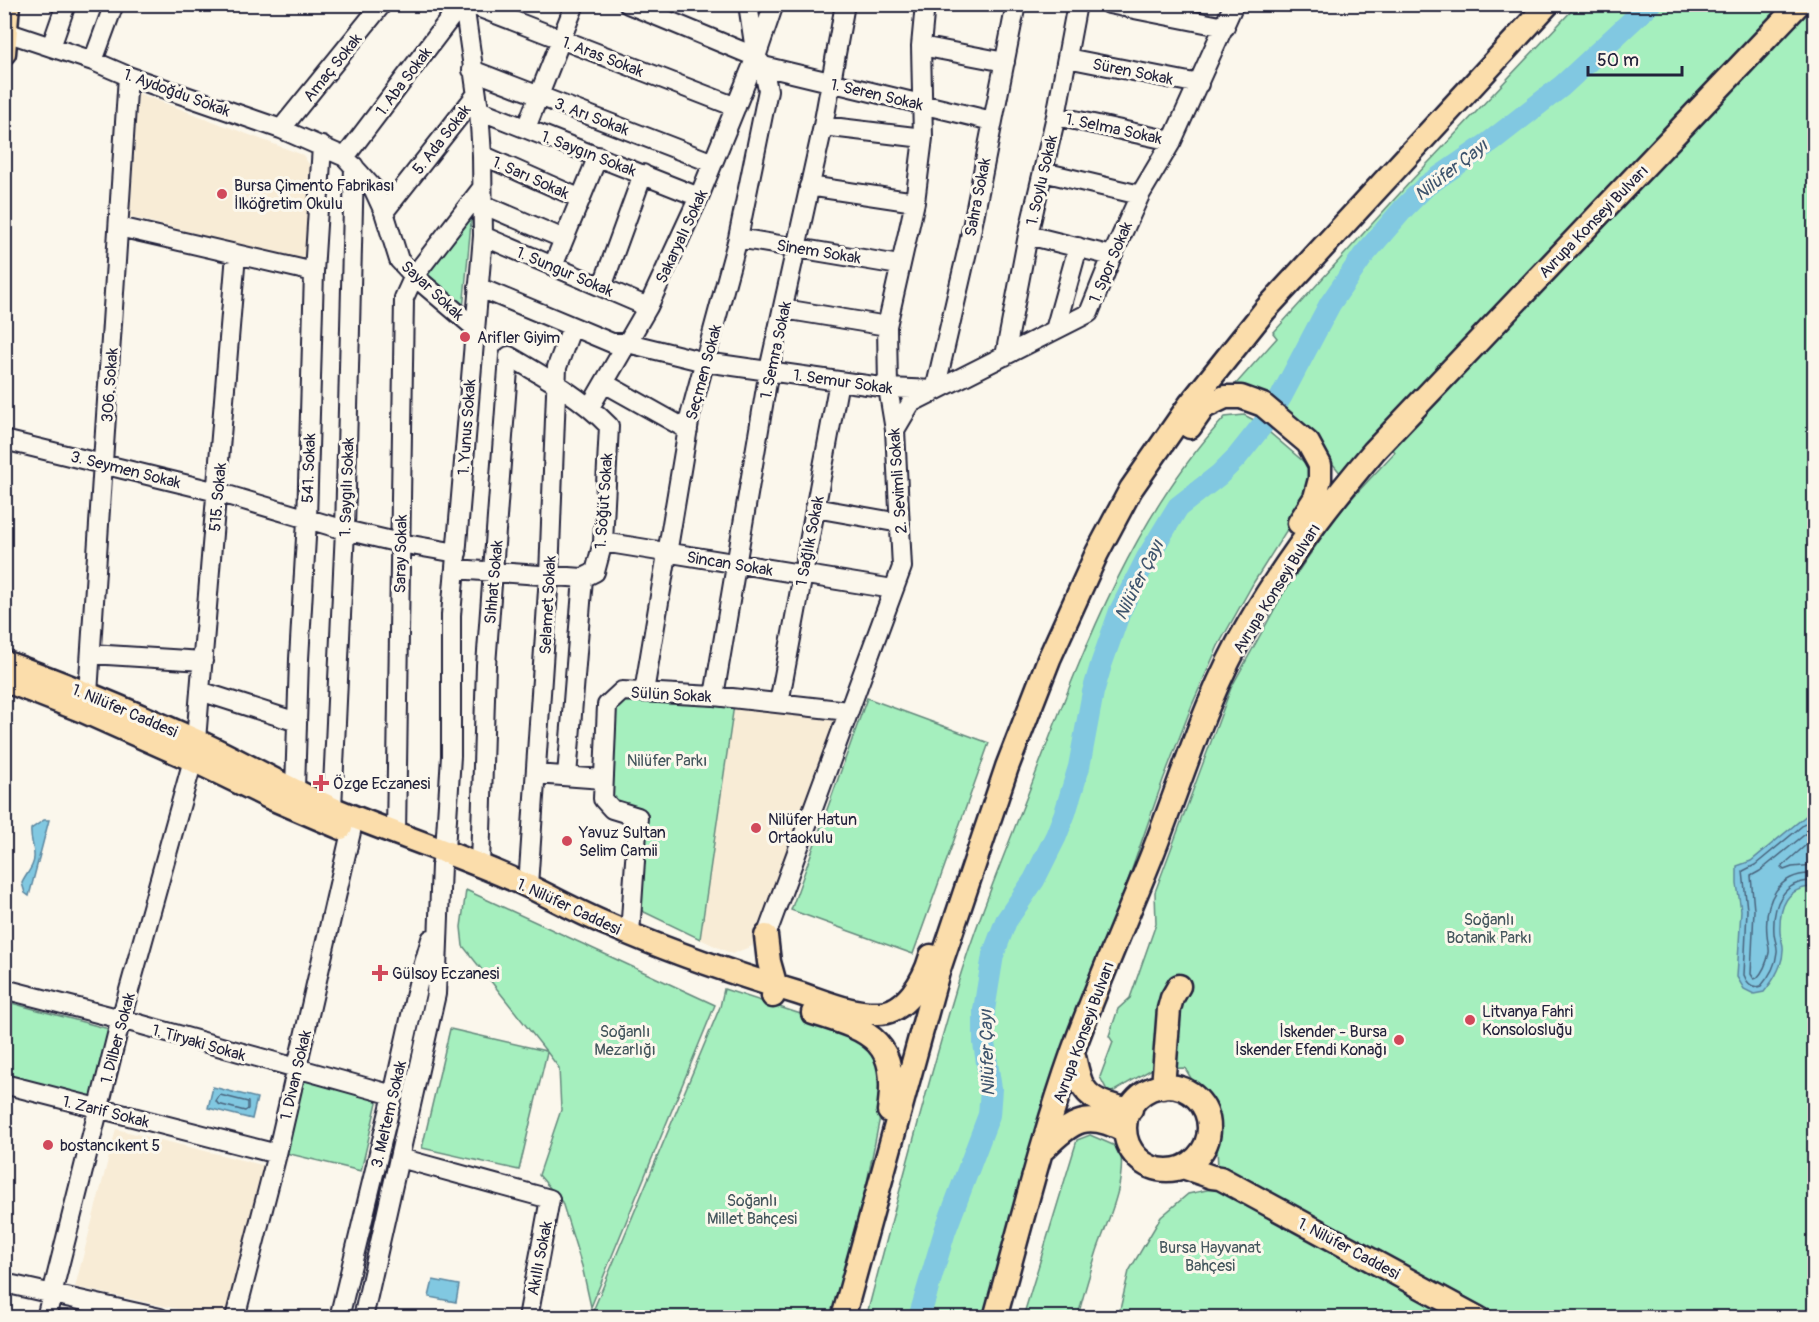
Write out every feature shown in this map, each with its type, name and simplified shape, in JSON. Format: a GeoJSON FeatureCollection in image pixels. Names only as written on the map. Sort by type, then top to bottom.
{"type":"FeatureCollection","features":[{"type":"Feature","properties":{"kind":"main road"},"geometry":{"type":"LineString","coordinates":[[5,43],[8,4]]}},
{"type":"Feature","properties":{"kind":"main road"},"geometry":{"type":"LineString","coordinates":[[843,1317],[938,972],[1008,767],[1049,659],[1097,553],[1121,507],[1190,404],[1265,310],[1548,4]]}},
{"type":"Feature","properties":{"kind":"main road","name":"Avrupa Konseyi Bulvarı"},"geometry":{"type":"LineString","coordinates":[[995,1317],[1073,1052],[1222,676],[1247,626],[1334,499],[1374,451],[1799,4]]}},
{"type":"Feature","properties":{"kind":"main road"},"geometry":{"type":"LineString","coordinates":[[1049,659],[1129,518],[1172,451],[1204,407],[1225,397],[1241,397],[1263,405],[1308,444],[1320,465],[1316,498],[1265,576],[1226,644],[1198,705],[1177,793]]}},
{"type":"Feature","properties":{"kind":"main road","name":"1. Nilüfer Caddesi"},"geometry":{"type":"LineString","coordinates":[[4,662],[88,694],[194,750],[271,798],[351,832],[480,866],[735,980]]}},
{"type":"Feature","properties":{"kind":"main road","name":"1. Nilüfer Caddesi"},"geometry":{"type":"LineString","coordinates":[[4,681],[295,789],[332,808],[396,834],[622,945],[774,994],[866,1034],[881,1046],[891,1065],[892,1088],[887,1130],[869,1220]]}},
{"type":"Feature","properties":{"kind":"main road","name":"1. Nilüfer Caddesi"},"geometry":{"type":"LineString","coordinates":[[774,994],[854,1011],[880,1014],[894,1010],[907,1000],[921,981],[929,962],[976,822],[1008,767]]}},
{"type":"Feature","properties":{"kind":"main road"},"geometry":{"type":"LineString","coordinates":[[735,980],[766,936]]}},
{"type":"Feature","properties":{"kind":"main road"},"geometry":{"type":"LineString","coordinates":[[766,936],[774,994]]}},
{"type":"Feature","properties":{"kind":"main road"},"geometry":{"type":"LineString","coordinates":[[1073,1052],[1080,1081],[1086,1092],[1097,1100],[1120,1108],[1131,1109]]}},
{"type":"Feature","properties":{"kind":"main road"},"geometry":{"type":"LineString","coordinates":[[1157,1088],[1172,1088],[1194,1096],[1205,1111],[1209,1125],[1204,1148],[1194,1160],[1183,1167],[1170,1170],[1157,1169],[1145,1164],[1128,1144],[1125,1131],[1127,1116],[1131,1109],[1144,1094],[1157,1088]]}},
{"type":"Feature","properties":{"kind":"main road"},"geometry":{"type":"LineString","coordinates":[[1042,1152],[1063,1130],[1082,1120],[1097,1120],[1125,1131]]}},
{"type":"Feature","properties":{"kind":"main road"},"geometry":{"type":"LineString","coordinates":[[1204,1148],[1220,1178]]}},
{"type":"Feature","properties":{"kind":"main road","name":"1. Nilüfer Caddesi"},"geometry":{"type":"LineString","coordinates":[[1183,1167],[1220,1178],[1478,1317]]}},
{"type":"Feature","properties":{"kind":"street"},"geometry":{"type":"LineString","coordinates":[[51,47],[66,4]]}},
{"type":"Feature","properties":{"kind":"street"},"geometry":{"type":"LineString","coordinates":[[93,61],[114,4]]}},
{"type":"Feature","properties":{"kind":"street","name":"1. Yunus Sokak"},"geometry":{"type":"LineString","coordinates":[[443,858],[451,756],[451,615],[483,236],[482,156],[477,102],[462,4]]}},
{"type":"Feature","properties":{"kind":"street","name":"1. Aba Sokak"},"geometry":{"type":"LineString","coordinates":[[349,162],[462,4]]}},
{"type":"Feature","properties":{"kind":"street","name":"1. Aras Sokak"},"geometry":{"type":"LineString","coordinates":[[470,4],[736,107]]}},
{"type":"Feature","properties":{"kind":"street"},"geometry":{"type":"LineString","coordinates":[[526,128],[575,4]]}},
{"type":"Feature","properties":{"kind":"street","name":"1. Seren Sokak"},"geometry":{"type":"LineString","coordinates":[[628,4],[760,62],[832,83],[992,121]]}},
{"type":"Feature","properties":{"kind":"street","name":"Seçmen Sokak"},"geometry":{"type":"LineString","coordinates":[[644,692],[688,430],[738,238],[768,90],[748,4]]}},
{"type":"Feature","properties":{"kind":"street","name":"Sakaryalı Sokak"},"geometry":{"type":"LineString","coordinates":[[590,407],[648,307],[699,197],[736,107],[760,62],[774,4]]}},
{"type":"Feature","properties":{"kind":"street","name":"1. Semra Sokak"},"geometry":{"type":"LineString","coordinates":[[714,696],[769,370],[832,83],[845,4]]}},
{"type":"Feature","properties":{"kind":"street","name":"2. Sevimli Sokak"},"geometry":{"type":"LineString","coordinates":[[766,936],[902,567],[895,430],[888,388],[887,326],[915,202],[923,138],[921,46],[925,4]]}},
{"type":"Feature","properties":{"kind":"street","name":"Sahra Sokak"},"geometry":{"type":"LineString","coordinates":[[935,390],[969,243],[1016,4]]}},
{"type":"Feature","properties":{"kind":"street","name":"1. Soylu Sokak"},"geometry":{"type":"LineString","coordinates":[[1005,356],[1028,235],[1056,116],[1077,4]]}},
{"type":"Feature","properties":{"kind":"street"},"geometry":{"type":"LineString","coordinates":[[1109,4],[1225,27]]}},
{"type":"Feature","properties":{"kind":"street","name":"1. Spor Sokak"},"geometry":{"type":"LineString","coordinates":[[895,430],[911,403],[1089,313],[1140,195],[1172,141],[1234,4]]}},
{"type":"Feature","properties":{"kind":"street","name":"Amaç Sokak"},"geometry":{"type":"LineString","coordinates":[[281,129],[378,6]]}},
{"type":"Feature","properties":{"kind":"street","name":"1. Aydoğdu Sokak"},"geometry":{"type":"LineString","coordinates":[[5,43],[51,47],[93,61],[128,76],[281,129],[322,146],[349,162]]}},
{"type":"Feature","properties":{"kind":"street"},"geometry":{"type":"LineString","coordinates":[[921,46],[1005,62]]}},
{"type":"Feature","properties":{"kind":"street","name":"Süren Sokak"},"geometry":{"type":"LineString","coordinates":[[1067,58],[1199,84]]}},
{"type":"Feature","properties":{"kind":"street","name":"3. Arı Sokak"},"geometry":{"type":"LineString","coordinates":[[472,70],[713,163]]}},
{"type":"Feature","properties":{"kind":"street","name":"306. Sokak"},"geometry":{"type":"LineString","coordinates":[[88,694],[105,463],[128,76]]}},
{"type":"Feature","properties":{"kind":"street","name":"1. Saygın Sokak"},"geometry":{"type":"LineString","coordinates":[[477,102],[526,128],[699,197]]}},
{"type":"Feature","properties":{"kind":"street","name":"5. Ada Sokak"},"geometry":{"type":"LineString","coordinates":[[384,212],[477,102]]}},
{"type":"Feature","properties":{"kind":"street","name":"1. Selma Sokak"},"geometry":{"type":"LineString","coordinates":[[1056,116],[1172,141]]}},
{"type":"Feature","properties":{"kind":"street"},"geometry":{"type":"LineString","coordinates":[[823,126],[923,138]]}},
{"type":"Feature","properties":{"kind":"street","name":"541. Sokak"},"geometry":{"type":"LineString","coordinates":[[295,789],[307,520],[314,272],[322,146]]}},
{"type":"Feature","properties":{"kind":"street","name":"1. Sarı Sokak"},"geometry":{"type":"LineString","coordinates":[[482,156],[581,199]]}},
{"type":"Feature","properties":{"kind":"street"},"geometry":{"type":"LineString","coordinates":[[554,266],[598,156]]}},
{"type":"Feature","properties":{"kind":"street","name":"Sayar Sokak"},"geometry":{"type":"LineString","coordinates":[[349,162],[373,188],[384,212],[399,260],[414,276],[474,327]]}},
{"type":"Feature","properties":{"kind":"street","name":"1. Saygılı Sokak"},"geometry":{"type":"LineString","coordinates":[[332,808],[345,530],[349,162]]}},
{"type":"Feature","properties":{"kind":"street"},"geometry":{"type":"LineString","coordinates":[[1043,172],[1140,195]]}},
{"type":"Feature","properties":{"kind":"street"},"geometry":{"type":"LineString","coordinates":[[602,286],[643,174]]}},
{"type":"Feature","properties":{"kind":"street"},"geometry":{"type":"LineString","coordinates":[[810,186],[915,202]]}},
{"type":"Feature","properties":{"kind":"street"},"geometry":{"type":"LineString","coordinates":[[482,196],[564,239]]}},
{"type":"Feature","properties":{"kind":"street","name":"Saray Sokak"},"geometry":{"type":"LineString","coordinates":[[396,834],[404,298],[414,276],[482,196]]}},
{"type":"Feature","properties":{"kind":"street"},"geometry":{"type":"LineString","coordinates":[[119,227],[314,272]]}},
{"type":"Feature","properties":{"kind":"street"},"geometry":{"type":"LineString","coordinates":[[1028,235],[1112,256]]}},
{"type":"Feature","properties":{"kind":"street","name":"1. Sungur Sokak"},"geometry":{"type":"LineString","coordinates":[[483,236],[648,307]]}},
{"type":"Feature","properties":{"kind":"street","name":"Sinem Sokak"},"geometry":{"type":"LineString","coordinates":[[738,238],[899,265]]}},
{"type":"Feature","properties":{"kind":"street"},"geometry":{"type":"LineString","coordinates":[[1055,330],[1078,247]]}},
{"type":"Feature","properties":{"kind":"street","name":"515. Sokak"},"geometry":{"type":"LineString","coordinates":[[194,750],[236,254]]}},
{"type":"Feature","properties":{"kind":"street","name":"1. Semur Sokak"},"geometry":{"type":"LineString","coordinates":[[478,287],[612,343],[628,343],[705,362],[888,388],[935,390]]}},
{"type":"Feature","properties":{"kind":"street"},"geometry":{"type":"LineString","coordinates":[[784,309],[887,326]]}},
{"type":"Feature","properties":{"kind":"street","name":"Selamet Sokak"},"geometry":{"type":"LineString","coordinates":[[528,886],[549,575],[557,367],[572,327]]}},
{"type":"Feature","properties":{"kind":"street","name":"Sıhhat Sokak"},"geometry":{"type":"LineString","coordinates":[[480,866],[486,665],[509,356],[558,384]]}},
{"type":"Feature","properties":{"kind":"street","name":"1 Sağlık Sokak"},"geometry":{"type":"LineString","coordinates":[[779,702],[840,381]]}},
{"type":"Feature","properties":{"kind":"street"},"geometry":{"type":"LineString","coordinates":[[604,383],[688,430]]}},
{"type":"Feature","properties":{"kind":"street","name":"1. Söğüt Sokak"},"geometry":{"type":"LineString","coordinates":[[558,384],[590,407],[609,426],[603,542],[595,572],[583,578]]}},
{"type":"Feature","properties":{"kind":"street","name":"3. Seymen Sokak"},"geometry":{"type":"LineString","coordinates":[[4,440],[217,492],[307,520],[400,543],[494,572],[583,578]]}},
{"type":"Feature","properties":{"kind":"street"},"geometry":{"type":"LineString","coordinates":[[815,508],[900,523]]}},
{"type":"Feature","properties":{"kind":"street","name":"Sincan Sokak"},"geometry":{"type":"LineString","coordinates":[[603,542],[893,589]]}},
{"type":"Feature","properties":{"kind":"street"},"geometry":{"type":"LineString","coordinates":[[567,776],[583,578]]}},
{"type":"Feature","properties":{"kind":"street"},"geometry":{"type":"LineString","coordinates":[[91,654],[203,661]]}},
{"type":"Feature","properties":{"kind":"street"},"geometry":{"type":"LineString","coordinates":[[200,691],[297,722]]}},
{"type":"Feature","properties":{"kind":"street","name":"Sülün Sokak"},"geometry":{"type":"LineString","coordinates":[[630,934],[638,817],[612,809],[603,798],[607,705],[622,691],[714,696],[848,711]]}},
{"type":"Feature","properties":{"kind":"street","name":"1. Dilber Sokak"},"geometry":{"type":"LineString","coordinates":[[46,1317],[121,1019],[194,750]]}},
{"type":"Feature","properties":{"kind":"street"},"geometry":{"type":"LineString","coordinates":[[536,774],[603,779]]}},
{"type":"Feature","properties":{"kind":"street","name":"1. Divan Sokak"},"geometry":{"type":"LineString","coordinates":[[235,1317],[277,1154],[351,832]]}},
{"type":"Feature","properties":{"kind":"street","name":"3. Meltem Sokak"},"geometry":{"type":"LineString","coordinates":[[363,1317],[436,994],[443,858]]}},
{"type":"Feature","properties":{"kind":"street","name":"3. Meltem Sokak"},"geometry":{"type":"LineString","coordinates":[[339,1317],[418,984],[440,911]]}},
{"type":"Feature","properties":{"kind":"street","name":"1. Tiryaki Sokak"},"geometry":{"type":"LineString","coordinates":[[4,989],[121,1019],[393,1095]]}},
{"type":"Feature","properties":{"kind":"street","name":"1. Zarif Sokak"},"geometry":{"type":"LineString","coordinates":[[4,1084],[98,1110],[277,1154]]}},
{"type":"Feature","properties":{"kind":"street","name":"Akıllı Sokak"},"geometry":{"type":"LineString","coordinates":[[400,1158],[550,1199],[528,1317]]}},
{"type":"Feature","properties":{"kind":"street"},"geometry":{"type":"LineString","coordinates":[[4,1283],[160,1317]]}},
{"type":"Feature","properties":{"kind":"shaded area","name":"Bursa Çimento Fabrikası İlköğretim Okulu"},"geometry":{"type":"Polygon","coordinates":[[[138,93],[303,155],[314,172],[305,261],[130,217],[138,93]]]}},
{"type":"Feature","properties":{"kind":"shaded area","name":"Nilüfer Hatun Ortaokulu"},"geometry":{"type":"Polygon","coordinates":[[[734,705],[838,716],[752,946],[732,954],[700,939],[734,705]]]}},
{"type":"Feature","properties":{"kind":"shaded area"},"geometry":{"type":"Polygon","coordinates":[[[116,1129],[266,1166],[233,1317],[215,1317],[75,1287],[116,1129]]]}},
{"type":"Feature","properties":{"kind":"green space"},"geometry":{"type":"Polygon","coordinates":[[[1577,5],[1790,5],[1342,475],[1309,435],[1234,386],[1277,338],[1273,333],[1410,182],[1577,5]]]}},
{"type":"Feature","properties":{"kind":"green space","name":"Soğanlı Botanik Parkı"},"geometry":{"type":"Polygon","coordinates":[[[1809,5],[1814,5],[1814,1317],[1503,1317],[1301,1209],[1218,1169],[1217,1147],[1220,1121],[1215,1105],[1202,1087],[1192,1080],[1185,1068],[1152,1069],[1109,1094],[1100,1077],[1113,1042],[1109,1036],[1118,1009],[1130,998],[1156,924],[1155,892],[1231,688],[1284,592],[1339,512],[1395,452],[1391,446],[1809,5]]]}},
{"type":"Feature","properties":{"kind":"green space"},"geometry":{"type":"Polygon","coordinates":[[[472,212],[463,310],[424,277],[472,212]]]}},
{"type":"Feature","properties":{"kind":"green space"},"geometry":{"type":"Polygon","coordinates":[[[1244,415],[1256,421],[1311,468],[1317,482],[1254,582],[1218,646],[1192,705],[1163,780],[1069,1050],[989,1317],[866,1318],[921,1110],[966,958],[1075,673],[1116,582],[1165,496],[1193,455],[1225,417],[1244,415]]]}},
{"type":"Feature","properties":{"kind":"green space"},"geometry":{"type":"Polygon","coordinates":[[[867,698],[989,743],[913,954],[791,910],[867,698]]]}},
{"type":"Feature","properties":{"kind":"green space","name":"Nilüfer Parkı"},"geometry":{"type":"Polygon","coordinates":[[[621,701],[734,705],[700,939],[640,910],[645,812],[615,801],[607,783],[612,712],[621,701]]]}},
{"type":"Feature","properties":{"kind":"green space","name":"Soğanlı Mezarlığı"},"geometry":{"type":"Polygon","coordinates":[[[466,890],[715,1005],[591,1307],[582,1266],[562,1202],[539,1175],[561,1110],[559,1068],[547,1052],[519,1170],[422,1148],[450,1029],[546,1051],[463,946],[461,927],[466,890]]]}},
{"type":"Feature","properties":{"kind":"green space","name":"Soğanlı Millet Bahçesi"},"geometry":{"type":"Polygon","coordinates":[[[724,989],[816,1019],[870,1041],[883,1064],[884,1097],[853,1253],[836,1317],[534,1318],[535,1311],[593,1311],[720,1007],[724,989]]]}},
{"type":"Feature","properties":{"kind":"green space"},"geometry":{"type":"Polygon","coordinates":[[[4,1001],[109,1029],[91,1103],[5,1078],[4,1001]]]}},
{"type":"Feature","properties":{"kind":"green space"},"geometry":{"type":"Polygon","coordinates":[[[305,1079],[378,1098],[361,1171],[286,1153],[282,1156],[299,1081],[305,1079]]]}},
{"type":"Feature","properties":{"kind":"green space"},"geometry":{"type":"Polygon","coordinates":[[[1090,1135],[1120,1148],[1121,1174],[1119,1187],[1078,1317],[1023,1317],[1077,1140],[1090,1135]]]}},
{"type":"Feature","properties":{"kind":"green space","name":"Bursa Hayvanat Bahçesi"},"geometry":{"type":"Polygon","coordinates":[[[1216,1188],[1450,1317],[1118,1318],[1129,1271],[1161,1217],[1188,1194],[1216,1188]]]}},
{"type":"Feature","properties":{"kind":"water"},"geometry":{"type":"Polygon","coordinates":[[[1814,804],[1814,887],[1797,890],[1786,900],[1780,923],[1783,956],[1774,978],[1764,992],[1754,994],[1744,989],[1737,977],[1741,910],[1737,866],[1751,861],[1808,814],[1814,804]]]}},
{"type":"Feature","properties":{"kind":"water"},"geometry":{"type":"Polygon","coordinates":[[[44,820],[49,820],[29,896],[25,893],[22,883],[34,859],[31,829],[44,820]]]}},
{"type":"Feature","properties":{"kind":"water"},"geometry":{"type":"Polygon","coordinates":[[[213,1087],[257,1098],[252,1119],[208,1108],[213,1087]]]}},
{"type":"Feature","properties":{"kind":"water"},"geometry":{"type":"Polygon","coordinates":[[[433,1280],[459,1285],[456,1302],[429,1297],[433,1280]]]}},
{"type":"Feature","properties":{"kind":"waterway","name":"Nilüfer Çayı"},"geometry":{"type":"LineString","coordinates":[[919,1318],[945,1231],[989,1115],[991,1089],[984,1043],[984,1010],[993,955],[1006,921],[1034,880],[1065,813],[1079,767],[1093,692],[1101,665],[1120,611],[1147,558],[1178,507],[1219,475],[1237,457],[1268,418],[1330,304],[1363,256],[1404,208],[1426,186],[1490,142],[1562,86],[1650,4]]}},
{"type":"Feature","properties":{"kind":"place","name":"Bursa Çimento Fabrikası İlköğretim Okulu"},"geometry":{"type":"Point","coordinates":[222,194]}},
{"type":"Feature","properties":{"kind":"place","name":"Arifler Giyim"},"geometry":{"type":"Point","coordinates":[465,337]}},
{"type":"Feature","properties":{"kind":"place","name":"Özge Eczanesi"},"geometry":{"type":"Point","coordinates":[321,783]}},
{"type":"Feature","properties":{"kind":"place","name":"Nilüfer Hatun Ortaokulu"},"geometry":{"type":"Point","coordinates":[756,828]}},
{"type":"Feature","properties":{"kind":"place","name":"Yavuz Sultan Selim Camii"},"geometry":{"type":"Point","coordinates":[567,841]}},
{"type":"Feature","properties":{"kind":"place","name":"Gülsoy Eczanesi"},"geometry":{"type":"Point","coordinates":[380,973]}},
{"type":"Feature","properties":{"kind":"place","name":"Litvanya Fahri Konsolosluğu"},"geometry":{"type":"Point","coordinates":[1470,1020]}},
{"type":"Feature","properties":{"kind":"place","name":"İskender - Bursa İskender Efendi Konağı"},"geometry":{"type":"Point","coordinates":[1399,1040]}},
{"type":"Feature","properties":{"kind":"place","name":"bostancıkent 5"},"geometry":{"type":"Point","coordinates":[48,1145]}}]}
